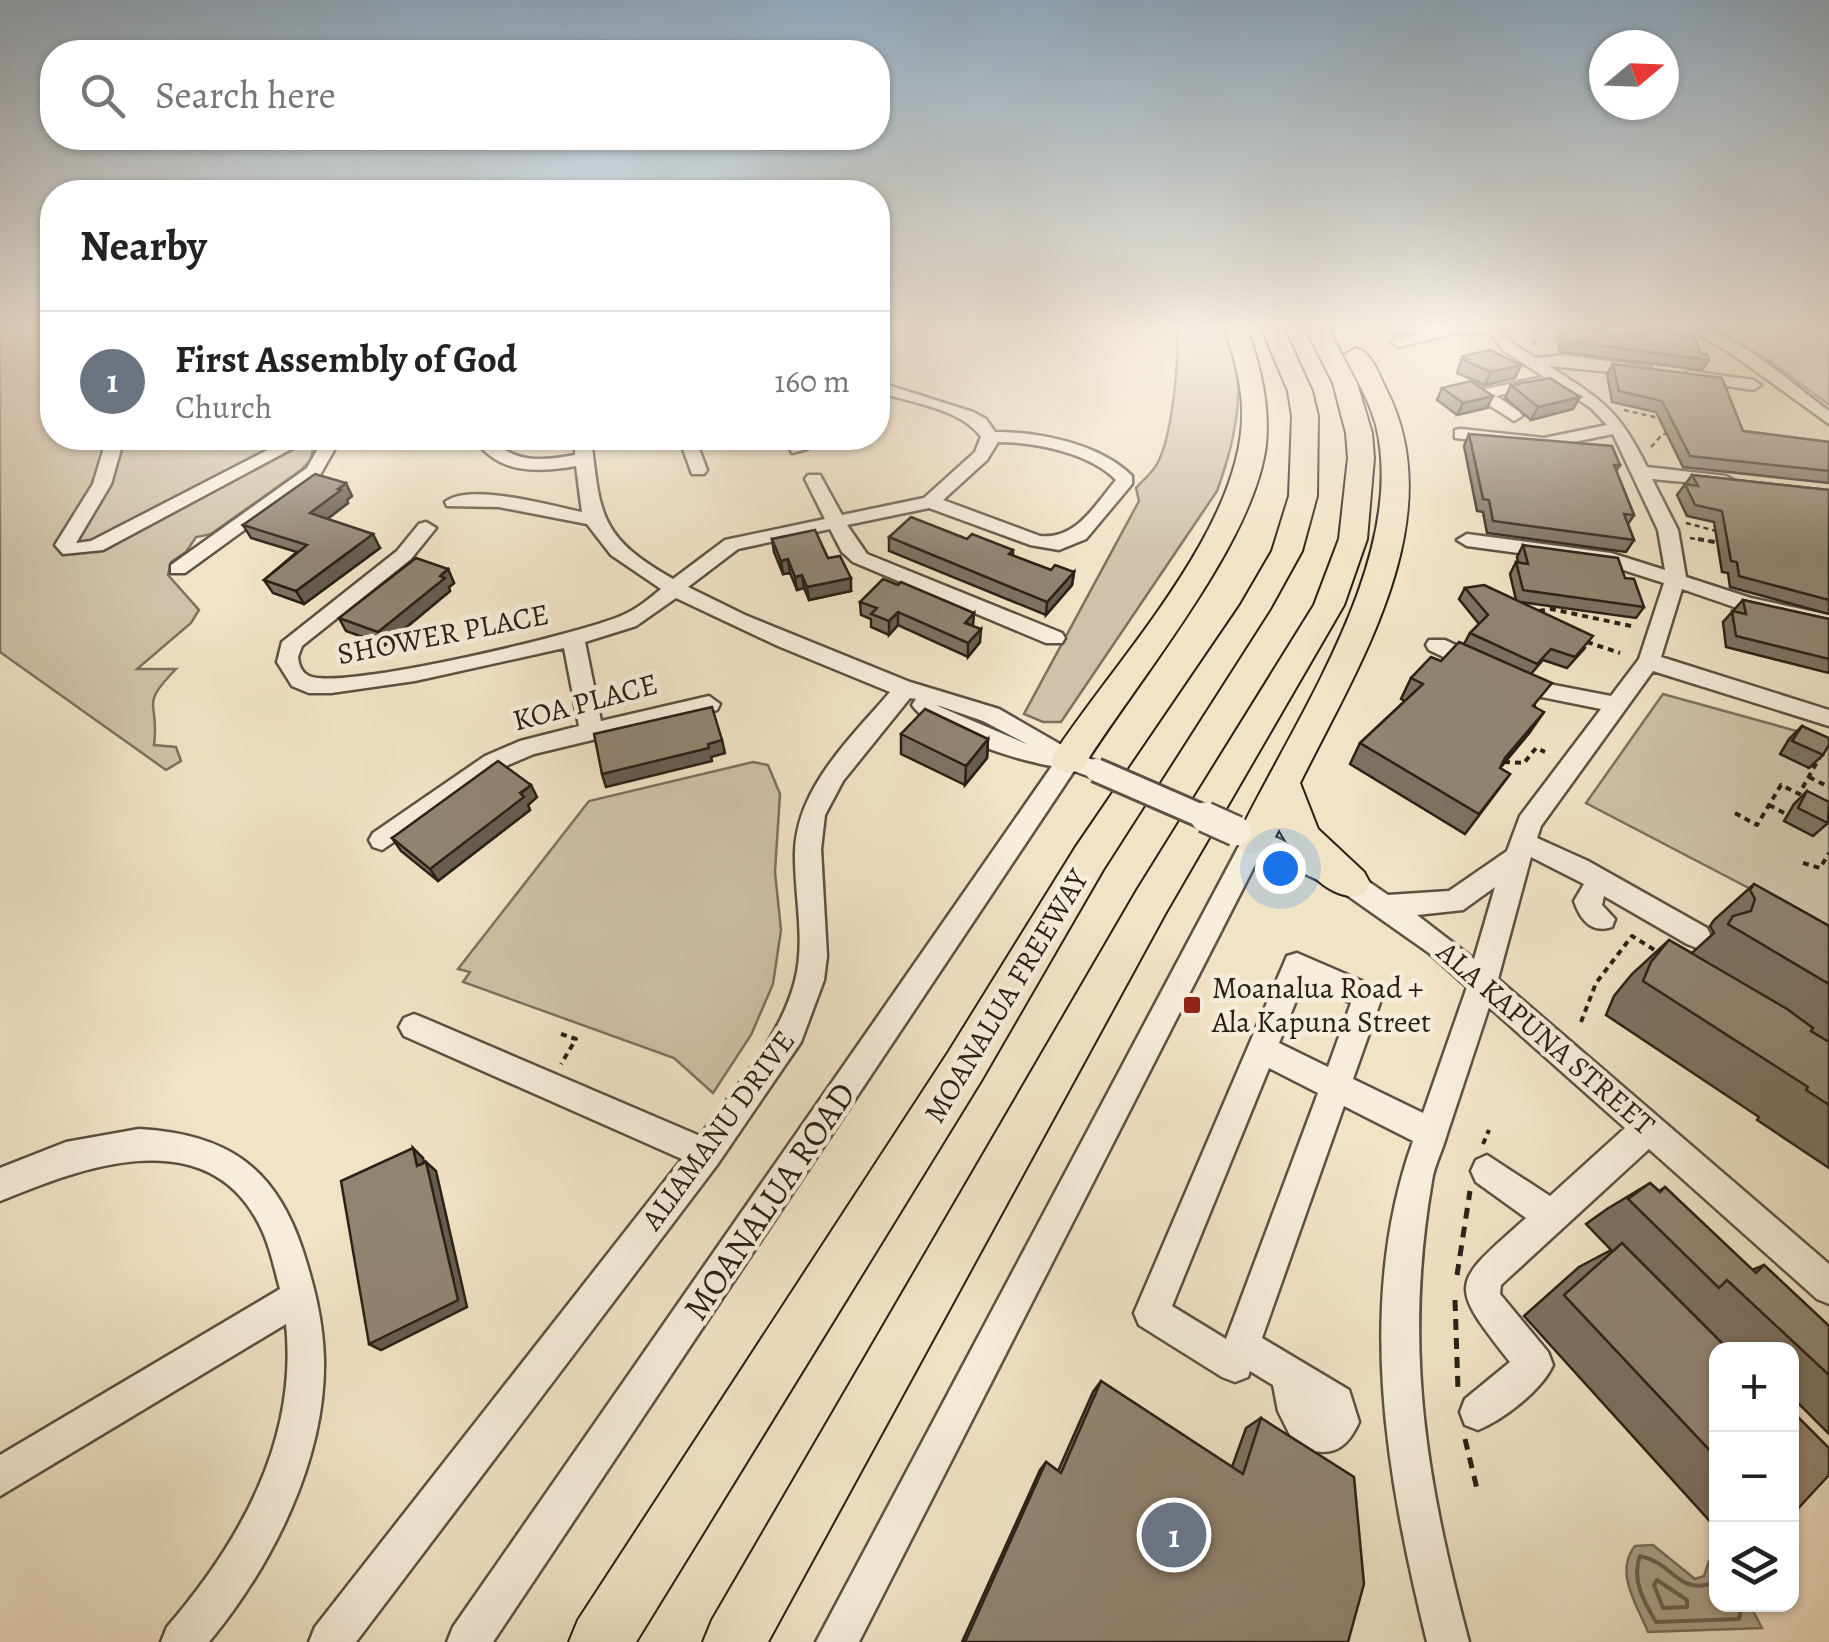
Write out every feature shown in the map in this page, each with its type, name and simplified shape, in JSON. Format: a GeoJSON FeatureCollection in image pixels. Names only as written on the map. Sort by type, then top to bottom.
{"type":"FeatureCollection","features":[{"type":"Feature","properties":{"kind":"highway"},"geometry":{"type":"LineString","coordinates":[[1082,765],[1236,509],[1252,448],[1255,402]]}},
{"type":"Feature","properties":{"kind":"highway","name":"MOANALUA FREEWAY"},"geometry":{"type":"LineString","coordinates":[[600,1642],[1287,551],[1303,496],[1302,402]]}},
{"type":"Feature","properties":{"kind":"highway"},"geometry":{"type":"LineString","coordinates":[[734,1642],[1151,902],[1329,605],[1353,540],[1361,458],[1349,402]]}},
{"type":"Feature","properties":{"kind":"highway"},"geometry":{"type":"LineString","coordinates":[[1246,836],[1317,716],[1384,565],[1395,504],[1389,428],[1377,402]]}},
{"type":"Feature","properties":{"kind":"highway"},"geometry":{"type":"LineString","coordinates":[[1281,781],[1288,817],[1300,835],[1315,854],[1350,884]]}},
{"type":"Feature","properties":{"kind":"street"},"geometry":{"type":"LineString","coordinates":[[923,402],[967,416],[980,423],[990,436],[982,456],[930,502],[1037,542],[1058,544],[1080,535],[1126,483],[1126,476],[1118,468],[1078,454],[1024,436],[990,436]]}},
{"type":"Feature","properties":{"kind":"street"},"geometry":{"type":"LineString","coordinates":[[1489,402],[1517,428],[1544,443],[1617,418]]}},
{"type":"Feature","properties":{"kind":"street"},"geometry":{"type":"LineString","coordinates":[[1448,1642],[1422,1540],[1406,1450],[1400,1384],[1400,1301],[1416,1177],[1483,983],[1520,850],[1554,785],[1649,661],[1676,578],[1668,530],[1617,418],[1593,402]]}},
{"type":"Feature","properties":{"kind":"street"},"geometry":{"type":"LineString","coordinates":[[1805,402],[1829,419]]}},
{"type":"Feature","properties":{"kind":"street"},"geometry":{"type":"LineString","coordinates":[[1462,434],[1517,428]]}},
{"type":"Feature","properties":{"kind":"street"},"geometry":{"type":"LineString","coordinates":[[113,450],[106,483],[72,531],[65,545],[70,550],[96,546],[280,450]]}},
{"type":"Feature","properties":{"kind":"street"},"geometry":{"type":"LineString","coordinates":[[178,569],[314,471],[325,450]]}},
{"type":"Feature","properties":{"kind":"street"},"geometry":{"type":"LineString","coordinates":[[491,450],[506,462],[539,465],[579,450]]}},
{"type":"Feature","properties":{"kind":"street"},"geometry":{"type":"LineString","coordinates":[[584,450],[594,520],[619,555],[675,590],[904,688]]}},
{"type":"Feature","properties":{"kind":"street"},"geometry":{"type":"LineString","coordinates":[[690,450],[698,470]]}},
{"type":"Feature","properties":{"kind":"street"},"geometry":{"type":"LineString","coordinates":[[1641,472],[1748,483]]}},
{"type":"Feature","properties":{"kind":"street"},"geometry":{"type":"LineString","coordinates":[[814,479],[850,548],[870,564],[1054,638]]}},
{"type":"Feature","properties":{"kind":"street"},"geometry":{"type":"LineString","coordinates":[[454,502],[499,502],[594,520]]}},
{"type":"Feature","properties":{"kind":"street","name":"SHOWER PLACE"},"geometry":{"type":"LineString","coordinates":[[414,532],[404,554],[294,642],[287,657],[295,676],[305,684],[354,684],[573,638],[626,622],[675,590],[712,556],[732,544],[930,502]]}},
{"type":"Feature","properties":{"kind":"street"},"geometry":{"type":"LineString","coordinates":[[1467,540],[1491,552],[1610,560],[1676,578],[1747,604],[1829,622]]}},
{"type":"Feature","properties":{"kind":"street"},"geometry":{"type":"LineString","coordinates":[[210,546],[234,554]]}},
{"type":"Feature","properties":{"kind":"street"},"geometry":{"type":"LineString","coordinates":[[1008,645],[1024,626]]}},
{"type":"Feature","properties":{"kind":"street"},"geometry":{"type":"LineString","coordinates":[[573,638],[592,732]]}},
{"type":"Feature","properties":{"kind":"street"},"geometry":{"type":"LineString","coordinates":[[1436,646],[1523,685],[1542,691],[1578,693],[1614,706]]}},
{"type":"Feature","properties":{"kind":"street"},"geometry":{"type":"LineString","coordinates":[[1649,661],[1829,718]]}},
{"type":"Feature","properties":{"kind":"street","name":"ALA KAPUNA STREET"},"geometry":{"type":"LineString","coordinates":[[904,688],[932,713],[1025,753],[1082,765],[1246,836],[1388,906],[1650,1127],[1829,1287]]}},
{"type":"Feature","properties":{"kind":"street","name":"ALIAMANU DRIVE"},"geometry":{"type":"LineString","coordinates":[[330,1642],[706,1154],[792,1033],[813,956],[808,828],[820,797],[904,688]]}},
{"type":"Feature","properties":{"kind":"street","name":"KOA PLACE"},"geometry":{"type":"LineString","coordinates":[[382,840],[493,762],[528,747],[708,704]]}},
{"type":"Feature","properties":{"kind":"street","name":"MOANALUA ROAD"},"geometry":{"type":"LineString","coordinates":[[468,1642],[1082,765]]}},
{"type":"Feature","properties":{"kind":"street"},"geometry":{"type":"LineString","coordinates":[[838,1642],[1246,836]]}},
{"type":"Feature","properties":{"kind":"street"},"geometry":{"type":"LineString","coordinates":[[1520,850],[1600,880],[1697,936]]}},
{"type":"Feature","properties":{"kind":"street"},"geometry":{"type":"LineString","coordinates":[[1388,906],[1454,902],[1520,850]]}},
{"type":"Feature","properties":{"kind":"street"},"geometry":{"type":"LineString","coordinates":[[1600,880],[1587,901],[1591,912],[1602,919]]}},
{"type":"Feature","properties":{"kind":"street"},"geometry":{"type":"LineString","coordinates":[[1298,965],[1368,998],[1336,1086],[1236,1364],[1151,1312],[1298,965]]}},
{"type":"Feature","properties":{"kind":"street"},"geometry":{"type":"LineString","coordinates":[[414,1027],[706,1154]]}},
{"type":"Feature","properties":{"kind":"street"},"geometry":{"type":"LineString","coordinates":[[1262,1049],[1432,1134]]}},
{"type":"Feature","properties":{"kind":"street"},"geometry":{"type":"LineString","coordinates":[[1478,1412],[1535,1365],[1482,1299],[1485,1277],[1650,1127]]}},
{"type":"Feature","properties":{"kind":"street"},"geometry":{"type":"LineString","coordinates":[[0,1185],[38,1166],[141,1144],[202,1152],[232,1168],[265,1201],[300,1296],[306,1378],[301,1413],[281,1486],[232,1576],[182,1642]]}},
{"type":"Feature","properties":{"kind":"street"},"geometry":{"type":"LineString","coordinates":[[1488,1170],[1551,1216]]}},
{"type":"Feature","properties":{"kind":"street"},"geometry":{"type":"LineString","coordinates":[[0,1477],[300,1296]]}},
{"type":"Feature","properties":{"kind":"street"},"geometry":{"type":"LineString","coordinates":[[1242,1346],[1292,1374]]}},
{"type":"Feature","properties":{"kind":"path"},"geometry":{"type":"LineString","coordinates":[[1617,418],[1674,421]]}},
{"type":"Feature","properties":{"kind":"path"},"geometry":{"type":"LineString","coordinates":[[1644,448],[1656,446],[1663,434],[1684,435]]}},
{"type":"Feature","properties":{"kind":"path"},"geometry":{"type":"LineString","coordinates":[[1680,522],[1732,534]]}},
{"type":"Feature","properties":{"kind":"path"},"geometry":{"type":"LineString","coordinates":[[1686,537],[1722,544]]}},
{"type":"Feature","properties":{"kind":"path"},"geometry":{"type":"LineString","coordinates":[[1554,603],[1556,611]]}},
{"type":"Feature","properties":{"kind":"path"},"geometry":{"type":"LineString","coordinates":[[1543,620],[1539,611],[1556,611],[1636,628]]}},
{"type":"Feature","properties":{"kind":"path"},"geometry":{"type":"LineString","coordinates":[[1597,614],[1600,622]]}},
{"type":"Feature","properties":{"kind":"path"},"geometry":{"type":"LineString","coordinates":[[1621,616],[1624,626]]}},
{"type":"Feature","properties":{"kind":"path"},"geometry":{"type":"LineString","coordinates":[[1584,642],[1620,653]]}},
{"type":"Feature","properties":{"kind":"path"},"geometry":{"type":"LineString","coordinates":[[1499,760],[1524,763],[1536,748],[1546,752]]}},
{"type":"Feature","properties":{"kind":"path"},"geometry":{"type":"LineString","coordinates":[[1799,794],[1822,754]]}},
{"type":"Feature","properties":{"kind":"path"},"geometry":{"type":"LineString","coordinates":[[1809,777],[1829,787]]}},
{"type":"Feature","properties":{"kind":"path"},"geometry":{"type":"LineString","coordinates":[[1736,813],[1757,825],[1781,785],[1812,806]]}},
{"type":"Feature","properties":{"kind":"path"},"geometry":{"type":"LineString","coordinates":[[1769,805],[1788,815]]}},
{"type":"Feature","properties":{"kind":"path"},"geometry":{"type":"LineString","coordinates":[[1803,863],[1820,868],[1829,854]]}},
{"type":"Feature","properties":{"kind":"path"},"geometry":{"type":"LineString","coordinates":[[1581,1022],[1596,983],[1632,936],[1663,955]]}},
{"type":"Feature","properties":{"kind":"path"},"geometry":{"type":"LineString","coordinates":[[560,1065],[576,1039],[561,1034]]}},
{"type":"Feature","properties":{"kind":"shaded area"},"geometry":{"type":"Polygon","coordinates":[[[0,402],[40,402],[40,450],[313,450],[301,470],[211,534],[196,537],[186,552],[171,562],[168,575],[199,610],[191,623],[137,669],[176,669],[154,698],[154,745],[176,747],[181,761],[166,770],[0,652],[0,402]]]}},
{"type":"Feature","properties":{"kind":"shaded area"},"geometry":{"type":"Polygon","coordinates":[[[1173,402],[1237,402],[1234,430],[1217,491],[1061,722],[1043,722],[1024,714],[1139,501],[1136,488],[1155,467],[1167,435],[1173,402]]]}},
{"type":"Feature","properties":{"kind":"shaded area"},"geometry":{"type":"Polygon","coordinates":[[[1663,694],[1829,740],[1829,930],[1586,803],[1663,694]]]}},
{"type":"Feature","properties":{"kind":"shaded area"},"geometry":{"type":"Polygon","coordinates":[[[753,762],[768,765],[780,794],[775,872],[781,930],[773,984],[751,1035],[713,1093],[674,1058],[463,982],[470,972],[458,969],[589,801],[753,762]]]}},
{"type":"Feature","properties":{"kind":"water"},"geometry":{"type":"Polygon","coordinates":[[[1653,1545],[1695,1579],[1704,1576],[1709,1561],[1709,1612],[1754,1612],[1762,1628],[1648,1632],[1627,1578],[1629,1556],[1635,1546],[1653,1545]]]}},
{"type":"Feature","properties":{"kind":"building"},"geometry":{"type":"Polygon","coordinates":[[[1531,402],[1561,402],[1538,407],[1531,402]]]}},
{"type":"Feature","properties":{"kind":"building"},"geometry":{"type":"Polygon","coordinates":[[[1662,402],[1731,402],[1743,431],[1829,442],[1829,471],[1690,456],[1662,402]]]}},
{"type":"Feature","properties":{"kind":"building"},"geometry":{"type":"Polygon","coordinates":[[[1469,434],[1612,446],[1620,465],[1614,465],[1634,515],[1624,514],[1634,540],[1493,521],[1489,500],[1483,499],[1469,434]]]}},
{"type":"Feature","properties":{"kind":"building"},"geometry":{"type":"Polygon","coordinates":[[[315,474],[346,483],[310,513],[373,534],[296,591],[264,580],[307,545],[243,525],[315,474]]]}},
{"type":"Feature","properties":{"kind":"building"},"geometry":{"type":"Polygon","coordinates":[[[1692,475],[1829,490],[1829,600],[1739,576],[1737,562],[1731,561],[1722,511],[1695,505],[1685,484],[1698,486],[1692,475]]]}},
{"type":"Feature","properties":{"kind":"building"},"geometry":{"type":"Polygon","coordinates":[[[911,517],[967,539],[972,534],[1051,570],[1055,565],[1074,572],[1047,602],[889,537],[911,517]]]}},
{"type":"Feature","properties":{"kind":"building"},"geometry":{"type":"Polygon","coordinates":[[[815,530],[828,558],[840,556],[851,578],[807,587],[802,575],[795,577],[788,559],[781,561],[772,539],[815,530]]]}},
{"type":"Feature","properties":{"kind":"building"},"geometry":{"type":"Polygon","coordinates":[[[1523,545],[1618,558],[1625,578],[1634,579],[1644,607],[1523,590],[1516,562],[1528,564],[1523,545]]]}},
{"type":"Feature","properties":{"kind":"building"},"geometry":{"type":"Polygon","coordinates":[[[416,558],[448,569],[440,576],[445,578],[378,632],[339,618],[416,558]]]}},
{"type":"Feature","properties":{"kind":"building"},"geometry":{"type":"Polygon","coordinates":[[[883,579],[898,585],[901,582],[974,613],[965,623],[981,629],[968,643],[898,612],[889,621],[871,614],[877,608],[860,602],[883,579]]]}},
{"type":"Feature","properties":{"kind":"building"},"geometry":{"type":"Polygon","coordinates":[[[1484,585],[1593,636],[1575,657],[1551,649],[1537,664],[1470,633],[1488,615],[1465,588],[1484,585]]]}},
{"type":"Feature","properties":{"kind":"building"},"geometry":{"type":"Polygon","coordinates":[[[1743,600],[1829,619],[1829,659],[1736,636],[1732,611],[1746,614],[1743,600]]]}},
{"type":"Feature","properties":{"kind":"building"},"geometry":{"type":"Polygon","coordinates":[[[1459,642],[1552,683],[1533,706],[1544,712],[1500,768],[1510,774],[1479,814],[1360,743],[1423,684],[1411,678],[1431,657],[1441,661],[1459,642]]]}},
{"type":"Feature","properties":{"kind":"building"},"geometry":{"type":"Polygon","coordinates":[[[712,707],[722,740],[708,744],[709,748],[602,774],[594,734],[712,707]]]}},
{"type":"Feature","properties":{"kind":"building"},"geometry":{"type":"Polygon","coordinates":[[[925,709],[988,739],[966,766],[901,734],[925,709]]]}},
{"type":"Feature","properties":{"kind":"building"},"geometry":{"type":"Polygon","coordinates":[[[1802,726],[1829,738],[1823,755],[1792,741],[1802,726]]]}},
{"type":"Feature","properties":{"kind":"building"},"geometry":{"type":"Polygon","coordinates":[[[498,761],[531,785],[520,793],[524,797],[430,869],[392,838],[498,761]]]}},
{"type":"Feature","properties":{"kind":"building"},"geometry":{"type":"Polygon","coordinates":[[[1807,791],[1829,802],[1828,823],[1798,808],[1807,791]]]}},
{"type":"Feature","properties":{"kind":"building"},"geometry":{"type":"Polygon","coordinates":[[[1754,884],[1829,926],[1829,984],[1728,924],[1733,916],[1751,911],[1755,899],[1750,890],[1754,884]]]}},
{"type":"Feature","properties":{"kind":"building"},"geometry":{"type":"Polygon","coordinates":[[[1669,940],[1787,1009],[1829,1042],[1829,1105],[1806,1090],[1808,1087],[1643,981],[1651,962],[1669,940]]]}},
{"type":"Feature","properties":{"kind":"building"},"geometry":{"type":"Polygon","coordinates":[[[413,1148],[417,1166],[426,1162],[458,1300],[369,1344],[341,1181],[413,1148]]]}},
{"type":"Feature","properties":{"kind":"building"},"geometry":{"type":"Polygon","coordinates":[[[1650,1183],[1660,1192],[1665,1187],[1756,1273],[1764,1265],[1829,1326],[1829,1375],[1799,1347],[1799,1342],[1794,1342],[1727,1280],[1719,1288],[1628,1199],[1650,1183]]]}},
{"type":"Feature","properties":{"kind":"building"},"geometry":{"type":"Polygon","coordinates":[[[1622,1243],[1721,1342],[1709,1342],[1709,1450],[1564,1295],[1622,1243]]]}},
{"type":"Feature","properties":{"kind":"building"},"geometry":{"type":"Polygon","coordinates":[[[1101,1381],[1243,1474],[1261,1418],[1354,1477],[1364,1584],[1348,1642],[965,1642],[1046,1462],[1061,1473],[1101,1381]]]}},
{"type":"Feature","properties":{"kind":"building"},"geometry":{"type":"Polygon","coordinates":[[[1799,1418],[1829,1448],[1829,1475],[1799,1507],[1799,1418]]]}},
{"type":"Feature","properties":{"kind":"place","name":"Moanalua Road + Ala Kapuna Street"},"geometry":{"type":"Point","coordinates":[1192,1005]}},
{"type":"Feature","properties":{"kind":"place","name":"First Assembly of God"},"geometry":{"type":"Point","coordinates":[1174,1535]}}]}
